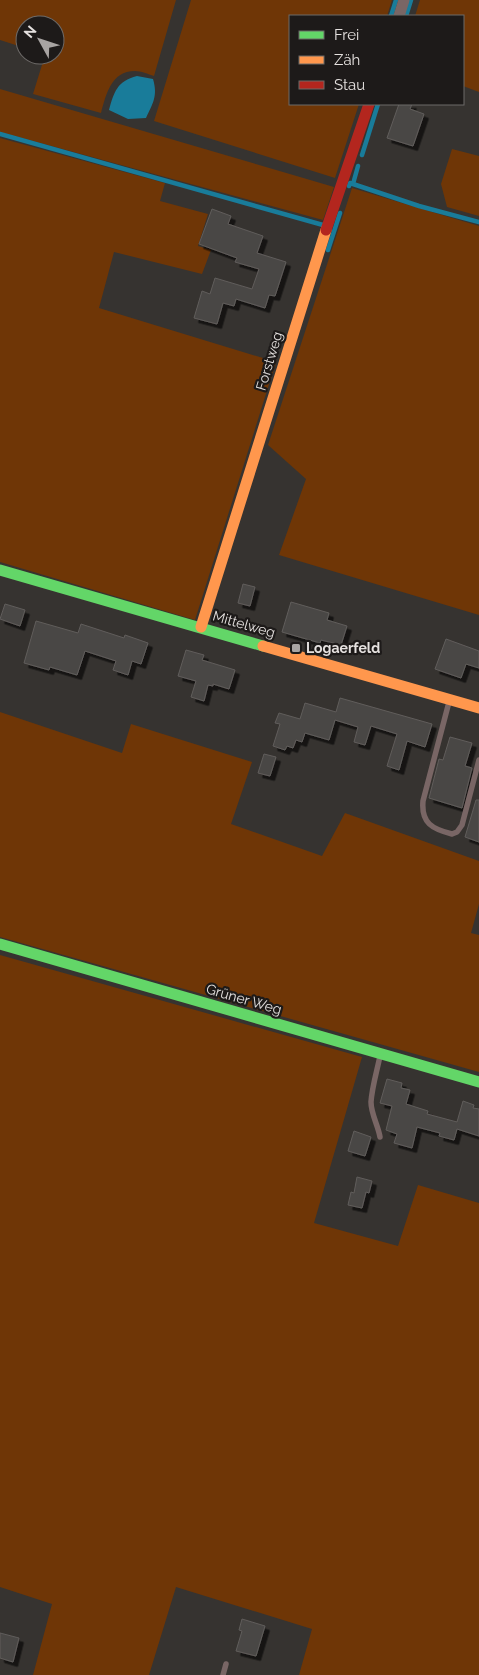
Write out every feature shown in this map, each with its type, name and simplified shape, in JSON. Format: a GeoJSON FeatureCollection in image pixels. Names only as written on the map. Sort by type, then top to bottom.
{"type":"FeatureCollection","features":[{"type":"Feature","properties":{"kind":"street"},"geometry":{"type":"LineString","coordinates":[[399,15],[404,0]]}},
{"type":"Feature","properties":{"kind":"street","name":"Forstweg"},"geometry":{"type":"LineString","coordinates":[[201,628],[326,229],[369,105]]}},
{"type":"Feature","properties":{"kind":"street","name":"Mittelweg"},"geometry":{"type":"LineString","coordinates":[[0,570],[479,708]]}},
{"type":"Feature","properties":{"kind":"street","name":"Grüner Weg"},"geometry":{"type":"LineString","coordinates":[[0,944],[479,1082]]}},
{"type":"Feature","properties":{"kind":"lane"},"geometry":{"type":"LineString","coordinates":[[450,700],[423,801],[423,817],[427,823],[444,832],[452,834],[457,832],[466,814],[479,760]]}},
{"type":"Feature","properties":{"kind":"lane"},"geometry":{"type":"LineString","coordinates":[[380,1054],[371,1102],[372,1112],[380,1137]]}},
{"type":"Feature","properties":{"kind":"lane"},"geometry":{"type":"LineString","coordinates":[[223,1675],[226,1664]]}},
{"type":"Feature","properties":{"kind":"shaded area"},"geometry":{"type":"Polygon","coordinates":[[[0,0],[176,0],[154,76],[135,71],[120,75],[111,85],[101,113],[33,94],[42,65],[65,65],[65,15],[15,15],[15,45],[0,40],[0,0]]]}},
{"type":"Feature","properties":{"kind":"shaded area"},"geometry":{"type":"Polygon","coordinates":[[[191,0],[392,0],[387,15],[289,15],[289,105],[359,105],[335,178],[154,121],[191,0]]]}},
{"type":"Feature","properties":{"kind":"shaded area"},"geometry":{"type":"Polygon","coordinates":[[[420,0],[479,0],[479,92],[464,86],[464,15],[415,15],[420,0]]]}},
{"type":"Feature","properties":{"kind":"shaded area"},"geometry":{"type":"Polygon","coordinates":[[[0,89],[334,187],[323,220],[0,132],[0,89]]]}},
{"type":"Feature","properties":{"kind":"shaded area"},"geometry":{"type":"Polygon","coordinates":[[[0,138],[165,183],[160,201],[208,214],[198,246],[211,250],[202,274],[114,252],[99,308],[276,362],[195,620],[0,562],[0,138]]]}},
{"type":"Feature","properties":{"kind":"shaded area"},"geometry":{"type":"Polygon","coordinates":[[[452,149],[479,156],[479,216],[447,207],[441,184],[452,149]]]}},
{"type":"Feature","properties":{"kind":"shaded area"},"geometry":{"type":"Polygon","coordinates":[[[352,188],[479,226],[479,615],[279,555],[306,479],[268,445],[352,188]]]}},
{"type":"Feature","properties":{"kind":"shaded area"},"geometry":{"type":"Polygon","coordinates":[[[0,712],[122,753],[131,724],[252,762],[231,824],[322,856],[345,813],[479,861],[479,904],[471,933],[479,935],[479,1072],[0,937],[0,712]]]}},
{"type":"Feature","properties":{"kind":"shaded area"},"geometry":{"type":"Polygon","coordinates":[[[0,955],[362,1057],[314,1223],[398,1246],[418,1185],[479,1203],[479,1675],[299,1675],[312,1629],[176,1587],[149,1675],[33,1675],[52,1604],[0,1587],[0,955]]]}},
{"type":"Feature","properties":{"kind":"water"},"geometry":{"type":"Polygon","coordinates":[[[137,76],[153,79],[154,99],[146,118],[128,119],[109,110],[117,88],[130,78],[137,76]]]}},
{"type":"Feature","properties":{"kind":"building"},"geometry":{"type":"Polygon","coordinates":[[[399,105],[412,105],[410,109],[424,114],[413,146],[387,138],[399,105]]]}},
{"type":"Feature","properties":{"kind":"building"},"geometry":{"type":"Polygon","coordinates":[[[212,209],[231,216],[228,224],[263,236],[257,253],[286,262],[275,296],[269,295],[265,308],[236,299],[234,306],[223,303],[217,324],[194,318],[202,291],[210,294],[215,278],[252,289],[259,269],[235,262],[237,258],[199,244],[212,209]]]}},
{"type":"Feature","properties":{"kind":"building"},"geometry":{"type":"Polygon","coordinates":[[[243,584],[255,587],[250,606],[238,603],[243,584]]]}},
{"type":"Feature","properties":{"kind":"building"},"geometry":{"type":"Polygon","coordinates":[[[291,602],[329,613],[327,620],[347,626],[341,645],[321,640],[320,643],[282,632],[291,602]]]}},
{"type":"Feature","properties":{"kind":"building"},"geometry":{"type":"Polygon","coordinates":[[[5,604],[25,610],[20,626],[0,619],[5,604]]]}},
{"type":"Feature","properties":{"kind":"building"},"geometry":{"type":"Polygon","coordinates":[[[36,621],[78,633],[81,624],[124,638],[125,635],[148,643],[141,664],[132,661],[128,675],[113,670],[116,661],[85,651],[77,675],[50,667],[49,670],[24,663],[36,621]]]}},
{"type":"Feature","properties":{"kind":"building"},"geometry":{"type":"Polygon","coordinates":[[[446,639],[479,651],[479,668],[466,664],[461,678],[435,669],[446,639]]]}},
{"type":"Feature","properties":{"kind":"building"},"geometry":{"type":"Polygon","coordinates":[[[186,650],[204,655],[202,660],[235,670],[229,689],[213,684],[213,686],[208,685],[204,701],[191,697],[196,681],[178,676],[186,650]]]}},
{"type":"Feature","properties":{"kind":"building"},"geometry":{"type":"Polygon","coordinates":[[[340,698],[432,724],[425,747],[407,741],[399,770],[387,766],[397,734],[371,726],[365,745],[354,742],[358,727],[335,720],[329,740],[305,733],[302,742],[296,740],[293,748],[287,746],[285,750],[273,746],[280,724],[275,723],[279,713],[300,719],[305,703],[336,712],[340,698]]]}},
{"type":"Feature","properties":{"kind":"building"},"geometry":{"type":"Polygon","coordinates":[[[450,737],[472,743],[465,766],[472,768],[462,808],[429,798],[439,759],[443,760],[450,737]]]}},
{"type":"Feature","properties":{"kind":"building"},"geometry":{"type":"Polygon","coordinates":[[[264,754],[276,757],[270,776],[258,773],[264,754]]]}},
{"type":"Feature","properties":{"kind":"building"},"geometry":{"type":"Polygon","coordinates":[[[476,800],[479,800],[479,842],[465,837],[476,800]]]}},
{"type":"Feature","properties":{"kind":"building"},"geometry":{"type":"Polygon","coordinates":[[[387,1079],[402,1083],[401,1088],[410,1090],[406,1104],[428,1111],[427,1114],[457,1122],[463,1101],[474,1105],[473,1108],[479,1109],[479,1136],[457,1129],[454,1140],[439,1136],[440,1133],[417,1127],[412,1148],[394,1143],[397,1134],[386,1130],[392,1106],[380,1103],[387,1079]]]}},
{"type":"Feature","properties":{"kind":"building"},"geometry":{"type":"Polygon","coordinates":[[[354,1131],[371,1137],[365,1156],[348,1151],[354,1131]]]}},
{"type":"Feature","properties":{"kind":"building"},"geometry":{"type":"Polygon","coordinates":[[[357,1177],[372,1181],[369,1193],[366,1192],[362,1208],[348,1205],[351,1192],[354,1193],[357,1177]]]}},
{"type":"Feature","properties":{"kind":"building"},"geometry":{"type":"Polygon","coordinates":[[[242,1619],[265,1626],[256,1656],[236,1651],[242,1631],[239,1630],[242,1619]]]}},
{"type":"Feature","properties":{"kind":"building"},"geometry":{"type":"Polygon","coordinates":[[[0,1633],[19,1638],[13,1662],[0,1658],[0,1633]]]}},
{"type":"Feature","properties":{"kind":"waterway"},"geometry":{"type":"LineString","coordinates":[[391,15],[396,0]]}},
{"type":"Feature","properties":{"kind":"waterway"},"geometry":{"type":"LineString","coordinates":[[406,15],[411,0]]}},
{"type":"Feature","properties":{"kind":"waterway"},"geometry":{"type":"LineString","coordinates":[[362,155],[378,105]]}},
{"type":"Feature","properties":{"kind":"waterway"},"geometry":{"type":"LineString","coordinates":[[0,134],[323,225]]}},
{"type":"Feature","properties":{"kind":"waterway"},"geometry":{"type":"LineString","coordinates":[[353,184],[358,166]]}},
{"type":"Feature","properties":{"kind":"waterway"},"geometry":{"type":"LineString","coordinates":[[349,186],[350,183],[419,206],[479,222]]}},
{"type":"Feature","properties":{"kind":"waterway"},"geometry":{"type":"LineString","coordinates":[[328,250],[340,213]]}},
{"type":"Feature","properties":{"kind":"traffic: fast"},"geometry":{"type":"LineString","coordinates":[[0,570],[263,646]]}},
{"type":"Feature","properties":{"kind":"traffic: fast"},"geometry":{"type":"LineString","coordinates":[[0,944],[479,1082]]}},
{"type":"Feature","properties":{"kind":"traffic: slow"},"geometry":{"type":"LineString","coordinates":[[201,627],[326,230]]}},
{"type":"Feature","properties":{"kind":"traffic: slow"},"geometry":{"type":"LineString","coordinates":[[263,646],[479,708]]}},
{"type":"Feature","properties":{"kind":"traffic: jam"},"geometry":{"type":"LineString","coordinates":[[326,230],[369,105]]}},
{"type":"Feature","properties":{"kind":"place","name":"Logaerfeld"},"geometry":{"type":"Point","coordinates":[296,648]}}]}
